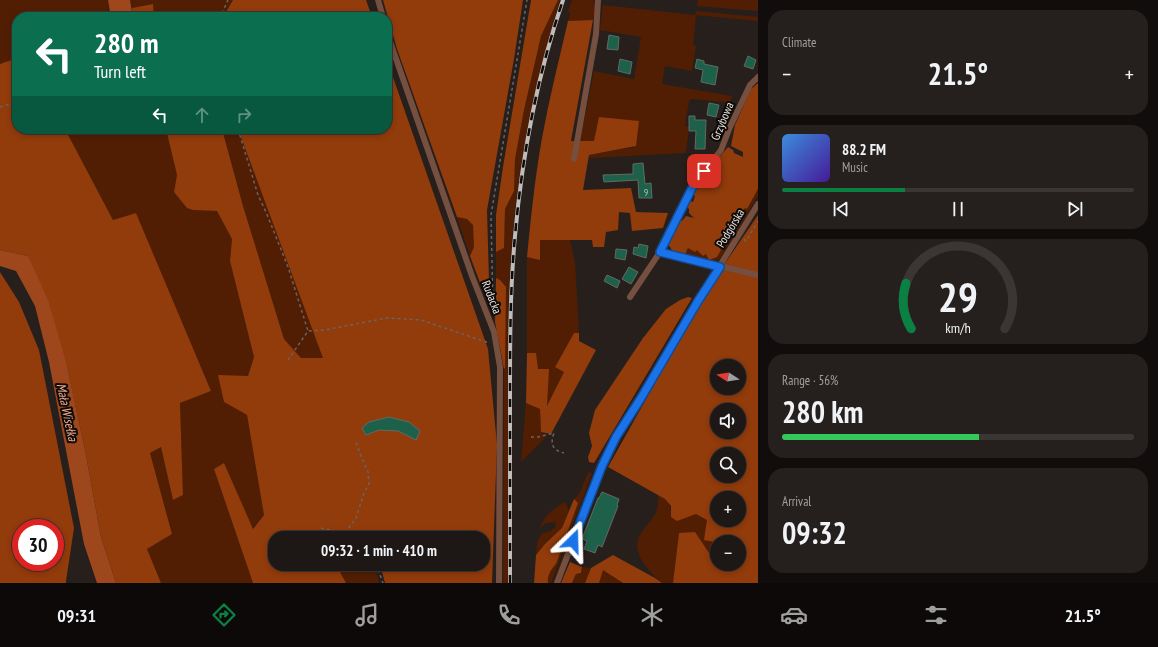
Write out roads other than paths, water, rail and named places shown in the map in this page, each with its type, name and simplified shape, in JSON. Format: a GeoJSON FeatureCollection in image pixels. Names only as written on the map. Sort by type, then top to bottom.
{"type":"FeatureCollection","features":[{"type":"Feature","properties":{"kind":"street"},"geometry":{"type":"LineString","coordinates":[[378,0],[382,12]]}},
{"type":"Feature","properties":{"kind":"street"},"geometry":{"type":"LineString","coordinates":[[574,159],[596,34],[598,0]]}},
{"type":"Feature","properties":{"kind":"street","name":"Rudacka"},"geometry":{"type":"LineString","coordinates":[[392,47],[472,276],[494,332],[500,367],[499,583]]}},
{"type":"Feature","properties":{"kind":"street","name":"Grzybowa"},"geometry":{"type":"LineString","coordinates":[[630,297],[660,252],[693,186],[721,150],[750,85],[758,77]]}},
{"type":"Feature","properties":{"kind":"street","name":"Podgórska"},"geometry":{"type":"LineString","coordinates":[[557,583],[602,466],[616,437],[758,204]]}},
{"type":"Feature","properties":{"kind":"street"},"geometry":{"type":"LineString","coordinates":[[660,252],[758,275]]}},
{"type":"Feature","properties":{"kind":"water"},"geometry":{"type":"Polygon","coordinates":[[[108,0],[130,0],[132,12],[110,12],[108,0]]]}},
{"type":"Feature","properties":{"kind":"water","name":"Mała Wisełka"},"geometry":{"type":"Polygon","coordinates":[[[0,250],[28,256],[48,300],[66,362],[85,450],[101,537],[116,583],[97,583],[84,544],[49,362],[35,306],[16,271],[0,266],[0,250]]]}},
{"type":"Feature","properties":{"kind":"railway"},"geometry":{"type":"LineString","coordinates":[[510,583],[510,336],[515,236],[526,146],[532,116],[538,87],[563,0]]}}]}
